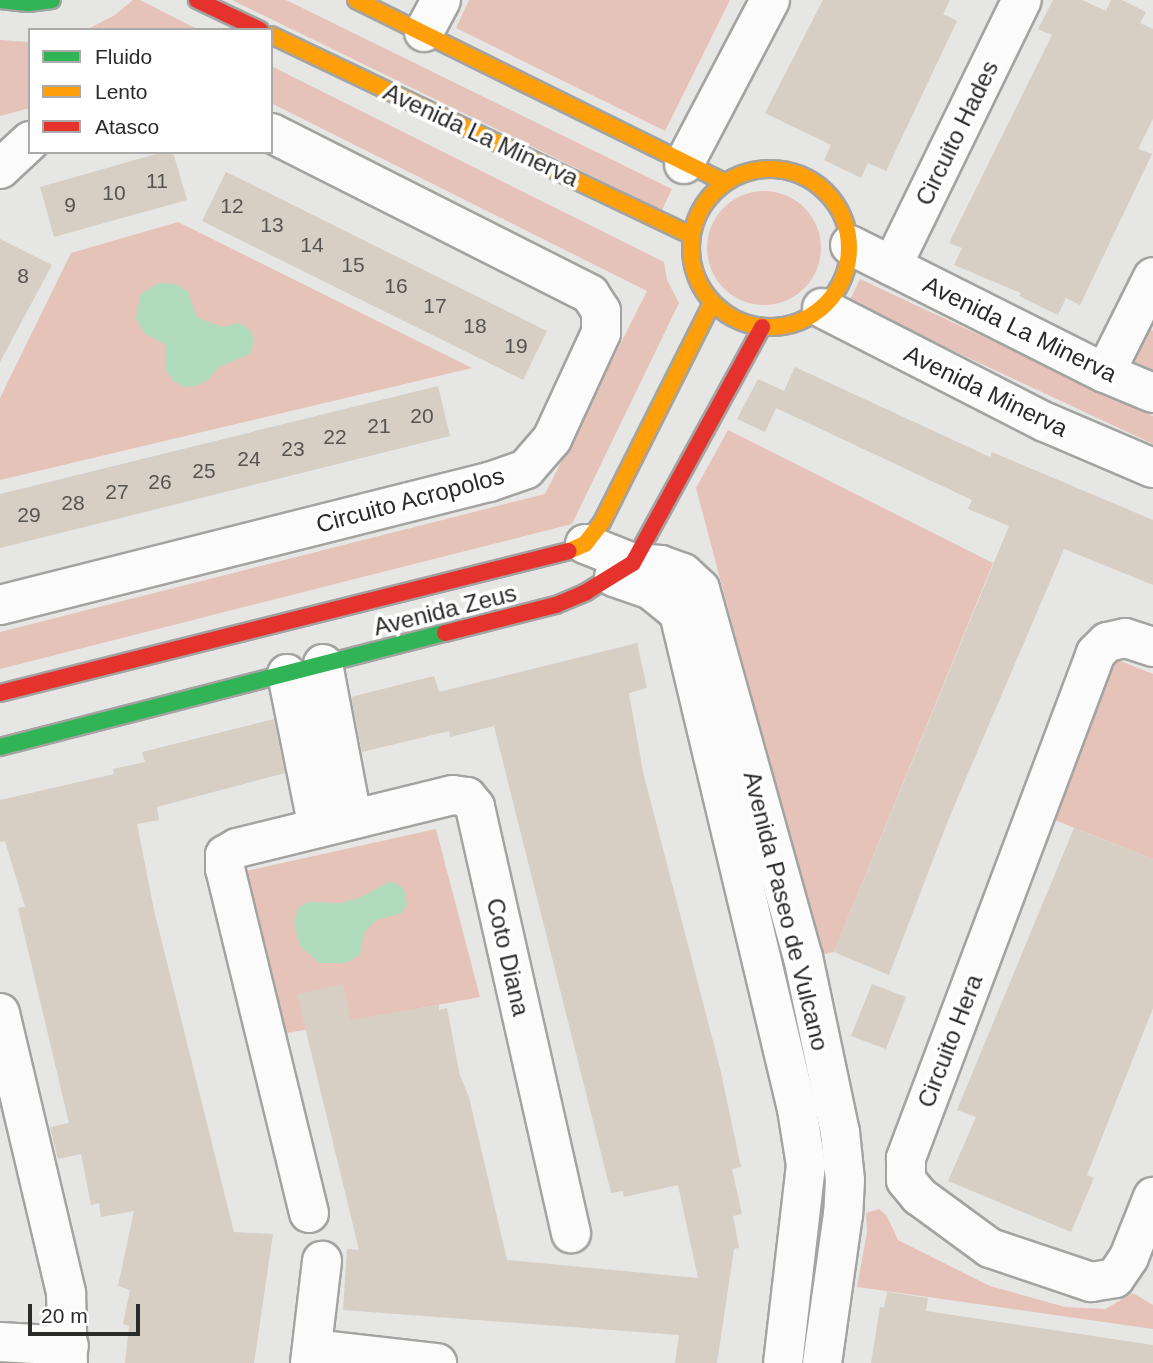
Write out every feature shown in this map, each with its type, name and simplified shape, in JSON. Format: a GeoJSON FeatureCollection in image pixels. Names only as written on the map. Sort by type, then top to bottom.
{"type":"FeatureCollection","features":[{"type":"Feature","properties":{"kind":"street"},"geometry":{"type":"LineString","coordinates":[[0,0],[28,3],[52,0]]}},
{"type":"Feature","properties":{"kind":"street"},"geometry":{"type":"LineString","coordinates":[[197,0],[256,28]]}},
{"type":"Feature","properties":{"kind":"street"},"geometry":{"type":"LineString","coordinates":[[684,164],[770,0]]}},
{"type":"Feature","properties":{"kind":"street","name":"Circuito Hades"},"geometry":{"type":"LineString","coordinates":[[892,266],[1023,0]]}},
{"type":"Feature","properties":{"kind":"street"},"geometry":{"type":"LineString","coordinates":[[371,3],[432,16],[684,164],[724,182]]}},
{"type":"Feature","properties":{"kind":"street","name":"Avenida La Minerva"},"geometry":{"type":"LineString","coordinates":[[273,36],[690,235]]}},
{"type":"Feature","properties":{"kind":"street","name":"Circuito Acropolos"},"geometry":{"type":"LineString","coordinates":[[0,605],[489,482],[526,469],[552,439],[601,333],[601,311],[590,294],[273,134]]}},
{"type":"Feature","properties":{"kind":"street"},"geometry":{"type":"LineString","coordinates":[[0,169],[28,143]]}},
{"type":"Feature","properties":{"kind":"street"},"geometry":{"type":"LineString","coordinates":[[779,168],[806,176],[829,193],[845,217],[850,245],[847,269],[838,291],[822,309],[794,324],[762,327],[727,315],[712,303],[698,283],[691,260],[690,235],[697,215],[708,197],[724,182],[750,170],[779,168]]}},
{"type":"Feature","properties":{"kind":"street","name":"Avenida La Minerva"},"geometry":{"type":"LineString","coordinates":[[850,245],[1105,373],[1153,393]]}},
{"type":"Feature","properties":{"kind":"street"},"geometry":{"type":"LineString","coordinates":[[1105,373],[1153,277]]}},
{"type":"Feature","properties":{"kind":"street"},"geometry":{"type":"LineString","coordinates":[[585,544],[602,522],[712,303]]}},
{"type":"Feature","properties":{"kind":"street","name":"Avenida Minerva"},"geometry":{"type":"LineString","coordinates":[[822,309],[1045,422],[1153,468]]}},
{"type":"Feature","properties":{"kind":"street"},"geometry":{"type":"LineString","coordinates":[[623,570],[762,327]]}},
{"type":"Feature","properties":{"kind":"street","name":"Avenida Paseo de Vulcano"},"geometry":{"type":"LineString","coordinates":[[585,544],[679,613],[797,1109],[806,1165],[783,1363]]}},
{"type":"Feature","properties":{"kind":"street","name":"Avenida Zeus"},"geometry":{"type":"LineString","coordinates":[[0,693],[387,602],[561,554],[585,544]]}},
{"type":"Feature","properties":{"kind":"street","name":"Avenida Paseo de Vulcano"},"geometry":{"type":"LineString","coordinates":[[623,570],[662,565],[683,573],[700,589],[803,957],[839,1132],[845,1180],[822,1363]]}},
{"type":"Feature","properties":{"kind":"street","name":"Avenida Zeus"},"geometry":{"type":"LineString","coordinates":[[0,747],[305,669],[397,640],[556,605],[623,570]]}},
{"type":"Feature","properties":{"kind":"street","name":"Circuito Hera"},"geometry":{"type":"LineString","coordinates":[[1153,647],[1125,638],[1107,642],[1097,653],[906,1158],[906,1180],[919,1196],[990,1248],[1091,1282],[1115,1278],[1129,1257],[1153,1197]]}},
{"type":"Feature","properties":{"kind":"street"},"geometry":{"type":"LineString","coordinates":[[305,669],[335,823]]}},
{"type":"Feature","properties":{"kind":"street","name":"Coto Diana"},"geometry":{"type":"LineString","coordinates":[[309,1213],[225,869],[225,855],[237,848],[335,823],[453,796],[467,797],[475,807],[571,1233]]}},
{"type":"Feature","properties":{"kind":"street"},"geometry":{"type":"LineString","coordinates":[[764,967],[803,957]]}},
{"type":"Feature","properties":{"kind":"street"},"geometry":{"type":"LineString","coordinates":[[0,1013],[12,1103],[65,1293],[69,1354],[0,1342]]}},
{"type":"Feature","properties":{"kind":"street"},"geometry":{"type":"LineString","coordinates":[[321,1261],[311,1356],[437,1363]]}},
{"type":"Feature","properties":{"kind":"shaded area"},"geometry":{"type":"Polygon","coordinates":[[[133,0],[140,0],[195,28],[90,28],[115,15],[133,0]]]}},
{"type":"Feature","properties":{"kind":"shaded area"},"geometry":{"type":"Polygon","coordinates":[[[232,0],[286,0],[672,189],[662,210],[232,0]]]}},
{"type":"Feature","properties":{"kind":"shaded area"},"geometry":{"type":"Polygon","coordinates":[[[469,0],[730,0],[665,131],[456,28],[469,0]]]}},
{"type":"Feature","properties":{"kind":"shaded area"},"geometry":{"type":"Polygon","coordinates":[[[0,40],[28,42],[28,109],[0,116],[0,40]]]}},
{"type":"Feature","properties":{"kind":"shaded area"},"geometry":{"type":"Polygon","coordinates":[[[273,67],[664,262],[667,280],[679,303],[572,524],[0,669],[0,632],[545,494],[647,291],[273,104],[273,67]]]}},
{"type":"Feature","properties":{"kind":"shaded area"},"geometry":{"type":"Polygon","coordinates":[[[764,191],[786,195],[796,200],[812,216],[817,226],[821,248],[817,270],[812,280],[796,296],[786,301],[764,305],[742,301],[732,296],[716,280],[711,270],[707,248],[711,226],[716,216],[732,200],[742,195],[764,191]]]}},
{"type":"Feature","properties":{"kind":"shaded area"},"geometry":{"type":"Polygon","coordinates":[[[178,222],[472,368],[0,480],[0,398],[71,253],[178,222]]]}},
{"type":"Feature","properties":{"kind":"shaded area"},"geometry":{"type":"Polygon","coordinates":[[[860,279],[1153,416],[1153,444],[849,302],[860,279]]]}},
{"type":"Feature","properties":{"kind":"shaded area"},"geometry":{"type":"Polygon","coordinates":[[[158,283],[176,284],[188,292],[197,317],[222,327],[240,323],[250,330],[254,339],[250,354],[219,367],[208,380],[197,386],[184,387],[173,381],[166,370],[165,344],[145,334],[136,319],[140,295],[158,283]]]}},
{"type":"Feature","properties":{"kind":"shaded area"},"geometry":{"type":"Polygon","coordinates":[[[1149,329],[1153,331],[1153,372],[1133,363],[1149,329]]]}},
{"type":"Feature","properties":{"kind":"shaded area"},"geometry":{"type":"Polygon","coordinates":[[[728,430],[993,563],[834,952],[820,955],[696,488],[728,430]]]}},
{"type":"Feature","properties":{"kind":"shaded area"},"geometry":{"type":"Polygon","coordinates":[[[1116,659],[1153,674],[1153,859],[1052,819],[1116,659]]]}},
{"type":"Feature","properties":{"kind":"shaded area"},"geometry":{"type":"Polygon","coordinates":[[[436,829],[480,997],[277,1035],[241,872],[436,829]]]}},
{"type":"Feature","properties":{"kind":"shaded area"},"geometry":{"type":"Polygon","coordinates":[[[391,881],[404,889],[407,904],[402,913],[376,920],[364,933],[360,955],[346,963],[319,963],[300,946],[294,922],[298,909],[307,902],[340,903],[359,898],[391,881]]]}},
{"type":"Feature","properties":{"kind":"shaded area"},"geometry":{"type":"Polygon","coordinates":[[[879,1209],[887,1216],[898,1240],[990,1286],[1065,1307],[1105,1309],[1133,1293],[1153,1305],[1153,1329],[857,1287],[867,1232],[866,1213],[879,1209]]]}},
{"type":"Feature","properties":{"kind":"building"},"geometry":{"type":"Polygon","coordinates":[[[823,0],[950,0],[943,14],[957,21],[886,171],[868,163],[861,178],[824,160],[831,145],[765,113],[823,0]]]}},
{"type":"Feature","properties":{"kind":"building"},"geometry":{"type":"Polygon","coordinates":[[[1053,0],[1082,0],[1106,11],[1111,0],[1122,0],[1146,12],[1140,23],[1153,29],[1153,119],[1138,149],[1152,154],[1080,305],[1066,298],[1058,315],[1019,296],[1021,293],[954,265],[962,248],[949,243],[1052,35],[1038,29],[1053,0]]]}},
{"type":"Feature","properties":{"kind":"building"},"geometry":{"type":"Polygon","coordinates":[[[156,154],[174,154],[187,200],[54,237],[40,187],[156,154]]]}},
{"type":"Feature","properties":{"kind":"building"},"geometry":{"type":"Polygon","coordinates":[[[226,172],[547,331],[523,380],[202,221],[226,172]]]}},
{"type":"Feature","properties":{"kind":"building"},"geometry":{"type":"Polygon","coordinates":[[[0,239],[52,265],[0,362],[0,239]]]}},
{"type":"Feature","properties":{"kind":"building"},"geometry":{"type":"Polygon","coordinates":[[[795,367],[990,457],[992,452],[1153,520],[1153,585],[1064,549],[949,818],[889,975],[834,952],[1009,526],[968,509],[972,500],[776,408],[765,432],[737,419],[758,379],[784,391],[795,367]]]}},
{"type":"Feature","properties":{"kind":"building"},"geometry":{"type":"Polygon","coordinates":[[[438,386],[450,436],[0,548],[0,494],[438,386]]]}},
{"type":"Feature","properties":{"kind":"building"},"geometry":{"type":"Polygon","coordinates":[[[637,643],[647,688],[629,693],[643,772],[720,1068],[741,1167],[732,1169],[742,1214],[733,1216],[739,1248],[734,1249],[717,1363],[675,1363],[679,1335],[343,1310],[347,1249],[359,1250],[297,994],[343,984],[351,1020],[439,1005],[439,1010],[447,1008],[460,1076],[469,1097],[507,1260],[698,1278],[678,1185],[624,1197],[623,1191],[611,1193],[494,726],[450,737],[449,731],[362,752],[351,697],[434,676],[439,692],[637,643]]]}},
{"type":"Feature","properties":{"kind":"building"},"geometry":{"type":"Polygon","coordinates":[[[274,719],[285,773],[157,807],[159,820],[137,824],[154,910],[234,1232],[273,1234],[254,1363],[125,1363],[129,1326],[123,1324],[130,1290],[118,1286],[134,1211],[101,1217],[99,1203],[91,1205],[81,1154],[58,1159],[50,1127],[69,1123],[18,908],[25,907],[5,841],[0,842],[0,800],[114,774],[113,769],[145,762],[142,752],[274,719]]]}},
{"type":"Feature","properties":{"kind":"building"},"geometry":{"type":"Polygon","coordinates":[[[1074,828],[1153,859],[1153,1008],[1087,1175],[1094,1178],[1071,1232],[948,1181],[976,1117],[957,1110],[1074,828]]]}},
{"type":"Feature","properties":{"kind":"building"},"geometry":{"type":"Polygon","coordinates":[[[872,984],[906,997],[886,1049],[851,1036],[872,984]]]}},
{"type":"Feature","properties":{"kind":"building"},"geometry":{"type":"Polygon","coordinates":[[[887,1292],[928,1298],[926,1311],[1153,1345],[1153,1363],[871,1363],[880,1307],[884,1307],[887,1292]]]}},
{"type":"Feature","properties":{"kind":"traffic: fast"},"geometry":{"type":"LineString","coordinates":[[0,0],[28,3],[52,0]]}},
{"type":"Feature","properties":{"kind":"traffic: fast"},"geometry":{"type":"LineString","coordinates":[[0,747],[445,633]]}},
{"type":"Feature","properties":{"kind":"traffic: slow"},"geometry":{"type":"LineString","coordinates":[[356,0],[724,182]]}},
{"type":"Feature","properties":{"kind":"traffic: slow"},"geometry":{"type":"LineString","coordinates":[[273,36],[690,235]]}},
{"type":"Feature","properties":{"kind":"traffic: slow"},"geometry":{"type":"LineString","coordinates":[[770,169],[800,175],[826,192],[843,218],[849,248],[843,278],[826,304],[800,321],[770,327],[740,321],[714,304],[697,278],[691,248],[697,218],[714,192],[740,175],[770,169]]}},
{"type":"Feature","properties":{"kind":"traffic: slow"},"geometry":{"type":"LineString","coordinates":[[569,551],[585,544],[602,522],[712,303]]}},
{"type":"Feature","properties":{"kind":"traffic: jam"},"geometry":{"type":"LineString","coordinates":[[197,0],[256,28]]}},
{"type":"Feature","properties":{"kind":"traffic: jam"},"geometry":{"type":"LineString","coordinates":[[445,633],[556,605],[586,592],[633,563],[762,327]]}},
{"type":"Feature","properties":{"kind":"traffic: jam"},"geometry":{"type":"LineString","coordinates":[[0,693],[569,551]]}}]}
